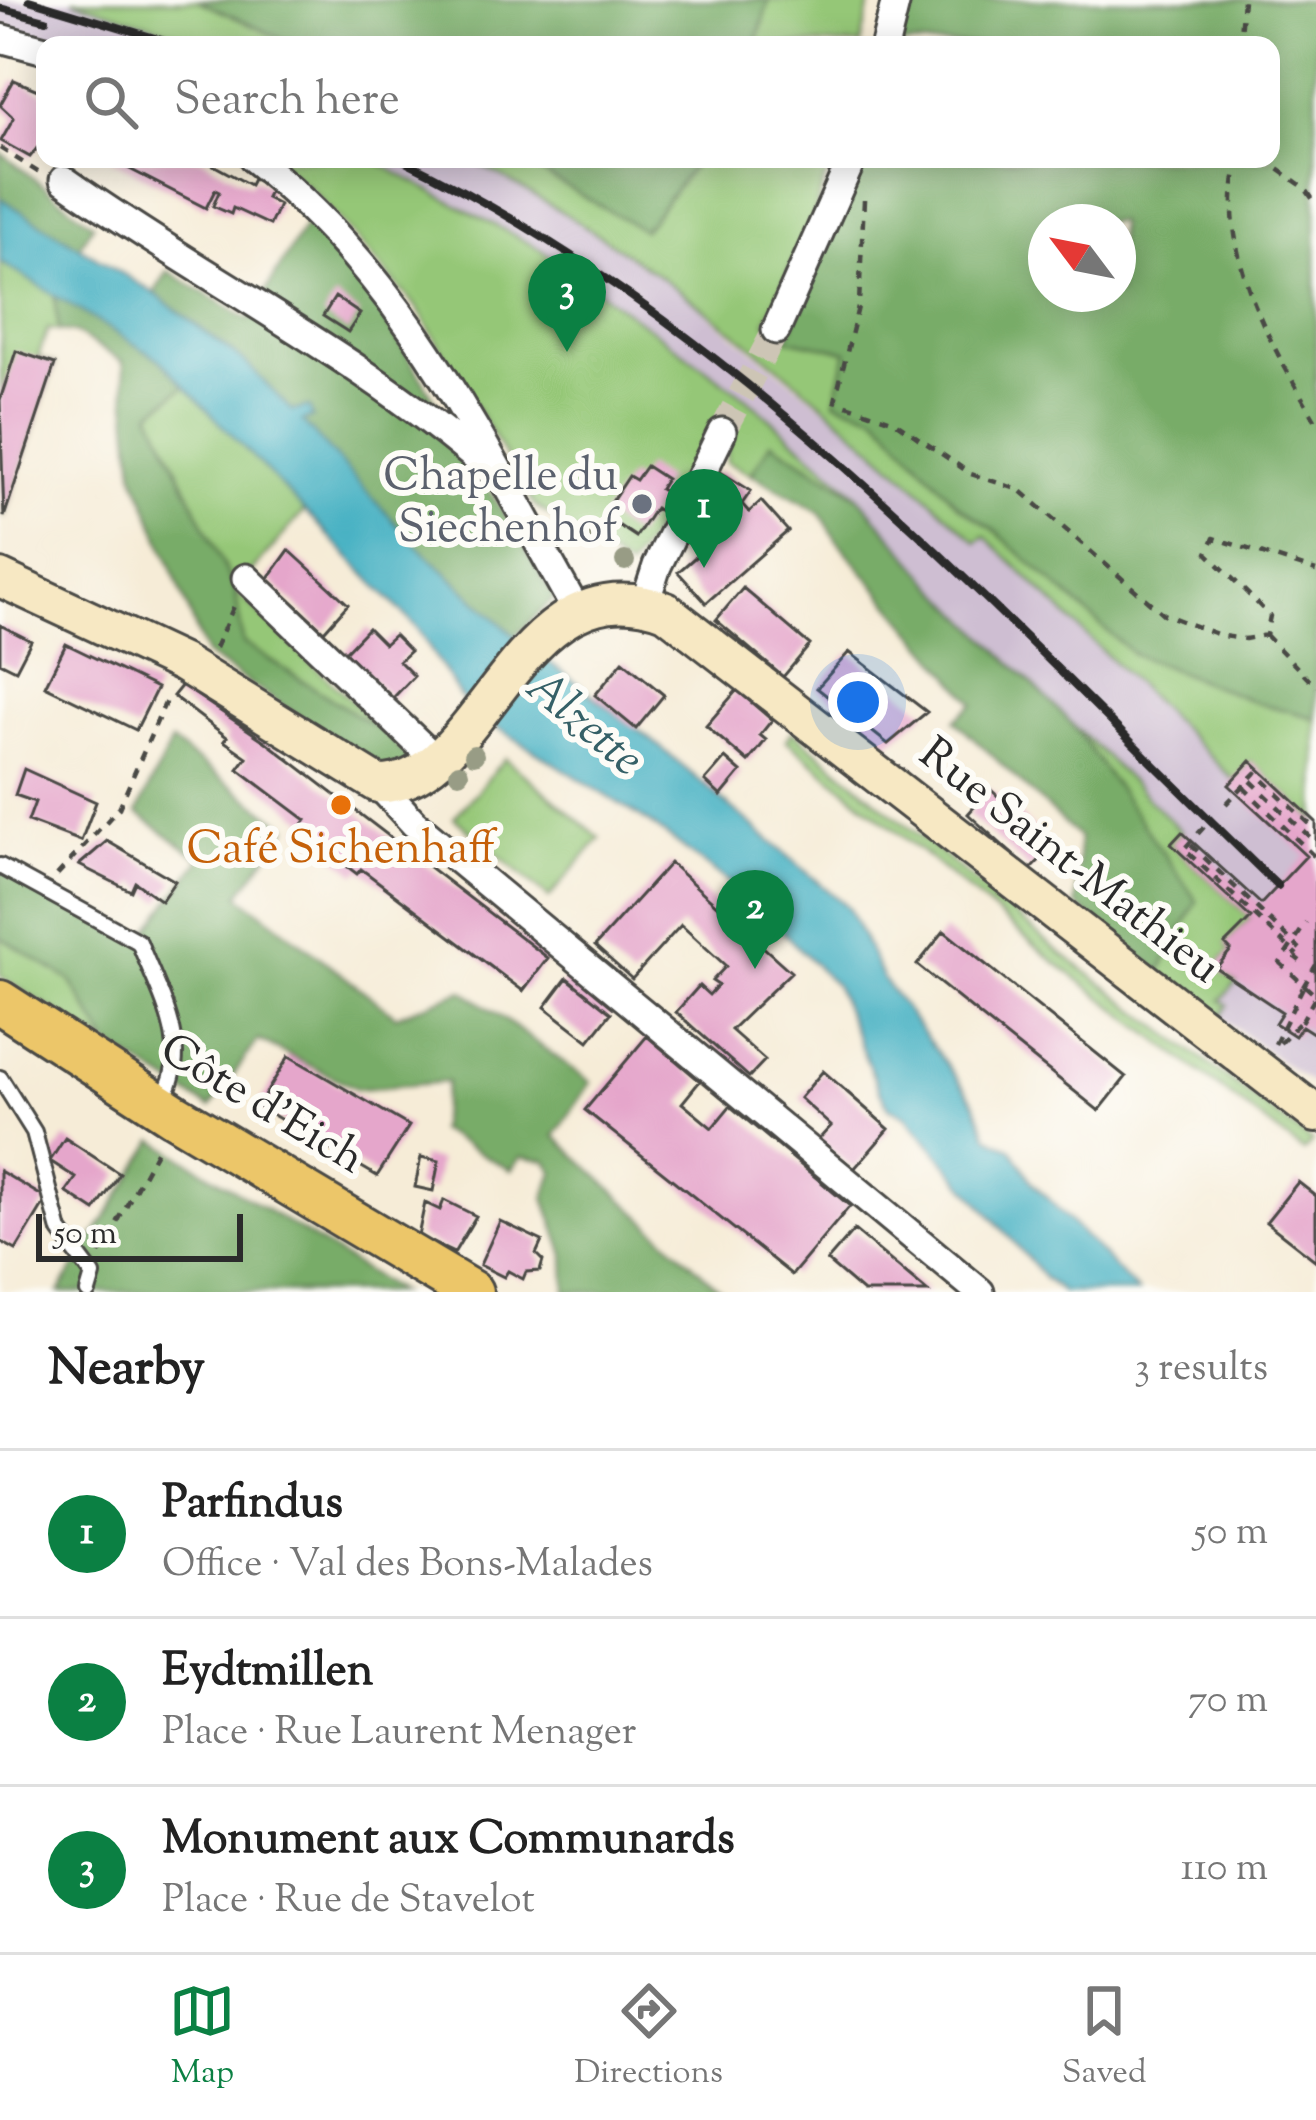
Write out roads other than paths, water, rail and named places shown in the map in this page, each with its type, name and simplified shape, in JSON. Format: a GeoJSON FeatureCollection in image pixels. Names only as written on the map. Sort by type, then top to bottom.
{"type":"FeatureCollection","features":[{"type":"Feature","properties":{"kind":"main road"},"geometry":{"type":"LineString","coordinates":[[0,578],[182,663],[377,784],[397,785],[436,760],[530,649],[578,613],[600,605],[645,603]]}},
{"type":"Feature","properties":{"kind":"main road","name":"Rue Saint-Mathieu"},"geometry":{"type":"LineString","coordinates":[[645,603],[682,621],[1165,1002],[1316,1114]]}},
{"type":"Feature","properties":{"kind":"main road","name":"Côte d'Eich"},"geometry":{"type":"LineString","coordinates":[[0,1002],[161,1121],[471,1292]]}},
{"type":"Feature","properties":{"kind":"street"},"geometry":{"type":"LineString","coordinates":[[888,36],[896,0]]}},
{"type":"Feature","properties":{"kind":"street"},"geometry":{"type":"LineString","coordinates":[[0,38],[36,48]]}},
{"type":"Feature","properties":{"kind":"street"},"geometry":{"type":"LineString","coordinates":[[265,168],[307,201],[367,265],[461,401],[578,613]]}},
{"type":"Feature","properties":{"kind":"street"},"geometry":{"type":"LineString","coordinates":[[776,330],[849,168]]}},
{"type":"Feature","properties":{"kind":"street"},"geometry":{"type":"LineString","coordinates":[[64,180],[129,226],[377,377],[502,480]]}},
{"type":"Feature","properties":{"kind":"street"},"geometry":{"type":"LineString","coordinates":[[645,603],[657,566],[722,432]]}},
{"type":"Feature","properties":{"kind":"street"},"geometry":{"type":"LineString","coordinates":[[246,578],[436,760]]}},
{"type":"Feature","properties":{"kind":"street"},"geometry":{"type":"LineString","coordinates":[[377,784],[413,823],[980,1292]]}},
{"type":"Feature","properties":{"kind":"lane"},"geometry":{"type":"LineString","coordinates":[[0,866],[139,942],[175,1035],[179,1063],[161,1121]]}},
{"type":"Feature","properties":{"kind":"lane"},"geometry":{"type":"LineString","coordinates":[[0,1078],[34,1132],[60,1231],[93,1274],[88,1292]]}},
{"type":"Feature","properties":{"kind":"water","name":"Alzette"},"geometry":{"type":"Polygon","coordinates":[[[0,198],[154,293],[245,362],[292,411],[309,407],[313,417],[302,421],[411,540],[515,636],[653,741],[848,907],[883,979],[975,1103],[988,1136],[1012,1149],[1033,1183],[1138,1292],[1062,1292],[1044,1278],[906,1116],[889,1107],[835,985],[749,898],[650,823],[492,724],[461,698],[416,627],[159,359],[0,262],[0,198]]]}},
{"type":"Feature","properties":{"kind":"tunnel"},"geometry":{"type":"LineString","coordinates":[[722,432],[776,330]]}},
{"type":"Feature","properties":{"kind":"railway"},"geometry":{"type":"LineString","coordinates":[[29,0],[148,36]]}},
{"type":"Feature","properties":{"kind":"railway"},"geometry":{"type":"LineString","coordinates":[[0,8],[46,20]]}},
{"type":"Feature","properties":{"kind":"railway"},"geometry":{"type":"LineString","coordinates":[[417,168],[527,228],[646,307],[759,394],[971,585],[1278,886]]}},
{"type":"Feature","properties":{"kind":"place","name":"Monument aux Communards"},"geometry":{"type":"Point","coordinates":[567,352]}},
{"type":"Feature","properties":{"kind":"place","name":"Chapelle du Siechenhof"},"geometry":{"type":"Point","coordinates":[642,504]}},
{"type":"Feature","properties":{"kind":"place","name":"Parfindus"},"geometry":{"type":"Point","coordinates":[704,568]}},
{"type":"Feature","properties":{"kind":"place","name":"Café Sichenhaff"},"geometry":{"type":"Point","coordinates":[341,805]}},
{"type":"Feature","properties":{"kind":"place","name":"Eydtmillen"},"geometry":{"type":"Point","coordinates":[755,969]}}]}
